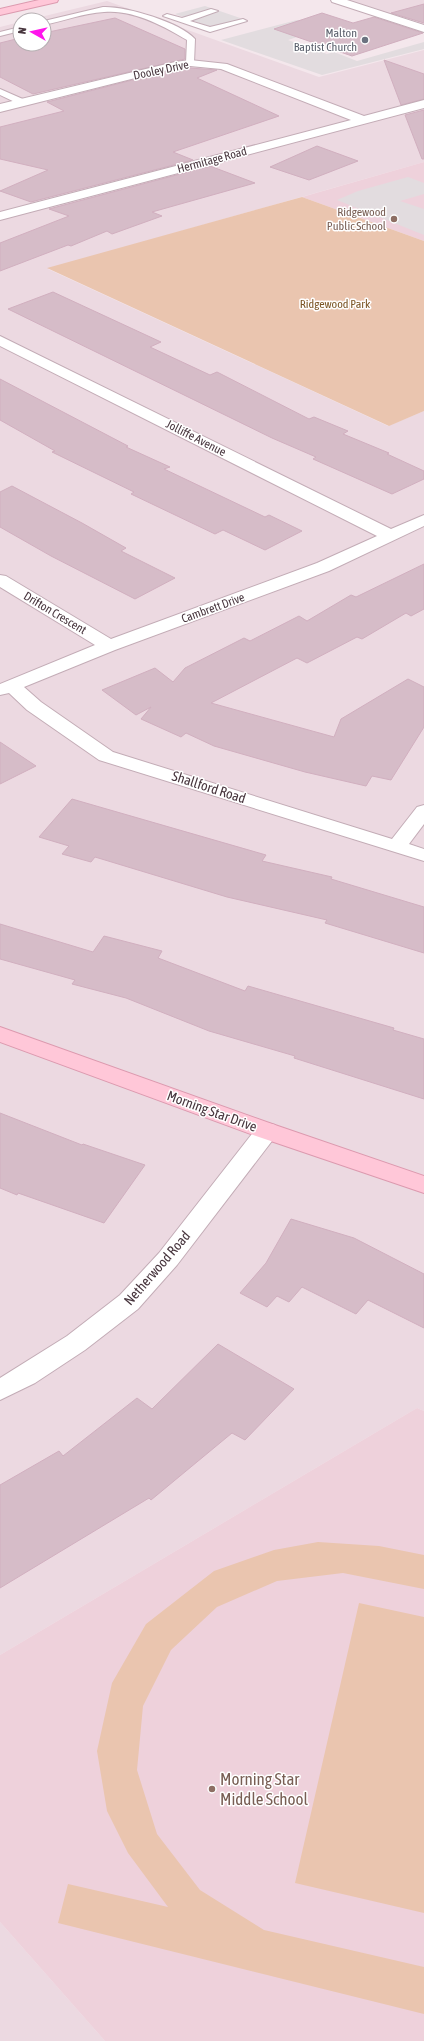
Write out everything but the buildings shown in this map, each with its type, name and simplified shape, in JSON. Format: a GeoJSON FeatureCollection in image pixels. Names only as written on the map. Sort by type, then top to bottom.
{"type":"FeatureCollection","features":[{"type":"Feature","properties":{"kind":"street"},"geometry":{"type":"LineString","coordinates":[[0,12],[53,0]]}},
{"type":"Feature","properties":{"kind":"street"},"geometry":{"type":"LineString","coordinates":[[336,0],[424,29]]}},
{"type":"Feature","properties":{"kind":"street","name":"Dooley Drive"},"geometry":{"type":"LineString","coordinates":[[0,108],[190,63],[223,66],[363,120]]}},
{"type":"Feature","properties":{"kind":"street","name":"Hermitage Road"},"geometry":{"type":"LineString","coordinates":[[0,216],[424,104]]}},
{"type":"Feature","properties":{"kind":"street","name":"Jolliffe Avenue"},"geometry":{"type":"LineString","coordinates":[[0,340],[391,536]]}},
{"type":"Feature","properties":{"kind":"street","name":"Cambrett Drive"},"geometry":{"type":"LineString","coordinates":[[6,688],[109,646],[323,567],[424,520]]}},
{"type":"Feature","properties":{"kind":"street","name":"Drifton Crescent"},"geometry":{"type":"LineString","coordinates":[[0,580],[109,646]]}},
{"type":"Feature","properties":{"kind":"street","name":"Shallford Road"},"geometry":{"type":"LineString","coordinates":[[6,688],[106,756],[424,855]]}},
{"type":"Feature","properties":{"kind":"street"},"geometry":{"type":"LineString","coordinates":[[396,846],[424,811]]}},
{"type":"Feature","properties":{"kind":"street","name":"Morning Star Drive"},"geometry":{"type":"LineString","coordinates":[[0,1034],[267,1131],[424,1185]]}},
{"type":"Feature","properties":{"kind":"street","name":"Netherwood Road"},"geometry":{"type":"LineString","coordinates":[[0,1390],[26,1376],[76,1343],[129,1302],[168,1259],[267,1131]]}},
{"type":"Feature","properties":{"kind":"lane"},"geometry":{"type":"LineString","coordinates":[[135,5],[210,30],[244,21]]}},
{"type":"Feature","properties":{"kind":"lane"},"geometry":{"type":"LineString","coordinates":[[52,22],[110,9],[126,11],[180,31],[191,39],[190,63]]}},
{"type":"Feature","properties":{"kind":"lane"},"geometry":{"type":"LineString","coordinates":[[182,21],[214,11]]}},
{"type":"Feature","properties":{"kind":"lane"},"geometry":{"type":"LineString","coordinates":[[0,34],[12,31]]}},
{"type":"Feature","properties":{"kind":"lane"},"geometry":{"type":"LineString","coordinates":[[0,92],[22,102]]}},
{"type":"Feature","properties":{"kind":"shaded area"},"geometry":{"type":"Polygon","coordinates":[[[347,0],[424,0],[424,30],[347,0]]]}},
{"type":"Feature","properties":{"kind":"shaded area"},"geometry":{"type":"Polygon","coordinates":[[[107,1],[319,77],[424,50],[424,162],[48,269],[388,426],[424,411],[424,1411],[417,1408],[0,1655],[0,27],[12,24],[12,52],[52,52],[52,14],[107,1]]]}},
{"type":"Feature","properties":{"kind":"shaded area"},"geometry":{"type":"Polygon","coordinates":[[[205,6],[246,20],[216,29],[175,14],[205,6]]]}},
{"type":"Feature","properties":{"kind":"shaded area"},"geometry":{"type":"Polygon","coordinates":[[[297,20],[305,22],[312,32],[288,40],[327,54],[334,52],[357,61],[424,42],[424,49],[322,75],[221,40],[297,20]]]}},
{"type":"Feature","properties":{"kind":"shaded area","name":"Ridgewood Public School"},"geometry":{"type":"Polygon","coordinates":[[[424,162],[424,241],[302,197],[424,162]]]}},
{"type":"Feature","properties":{"kind":"shaded area"},"geometry":{"type":"Polygon","coordinates":[[[408,177],[424,183],[424,194],[400,201],[424,209],[424,235],[337,200],[358,191],[408,177]]]}},
{"type":"Feature","properties":{"kind":"shaded area","name":"Morning Star Middle School"},"geometry":{"type":"Polygon","coordinates":[[[417,1408],[424,1411],[424,2041],[105,2041],[0,1922],[0,1655],[417,1408]]]}},
{"type":"Feature","properties":{"kind":"shaded area"},"geometry":{"type":"Polygon","coordinates":[[[0,1922],[105,2041],[0,2041],[0,1922]]]}},
{"type":"Feature","properties":{"kind":"green space","name":"Ridgewood Park"},"geometry":{"type":"Polygon","coordinates":[[[302,197],[424,241],[424,411],[389,426],[47,268],[302,197]]]}},
{"type":"Feature","properties":{"kind":"green space"},"geometry":{"type":"Polygon","coordinates":[[[318,1542],[379,1546],[424,1555],[424,1589],[343,1573],[277,1581],[217,1607],[171,1650],[143,1706],[137,1770],[157,1834],[200,1890],[264,1930],[424,1967],[424,2014],[58,1923],[68,1884],[168,1907],[128,1853],[107,1811],[97,1751],[112,1683],[146,1624],[214,1571],[274,1550],[318,1542]]]}},
{"type":"Feature","properties":{"kind":"green space"},"geometry":{"type":"Polygon","coordinates":[[[359,1603],[424,1617],[424,1913],[295,1883],[359,1603]]]}},
{"type":"Feature","properties":{"kind":"place","name":"Malton Baptist Church"},"geometry":{"type":"Point","coordinates":[365,40]}},
{"type":"Feature","properties":{"kind":"place","name":"Ridgewood Public School"},"geometry":{"type":"Point","coordinates":[394,219]}},
{"type":"Feature","properties":{"kind":"place","name":"Morning Star Middle School"},"geometry":{"type":"Point","coordinates":[212,1789]}}]}
